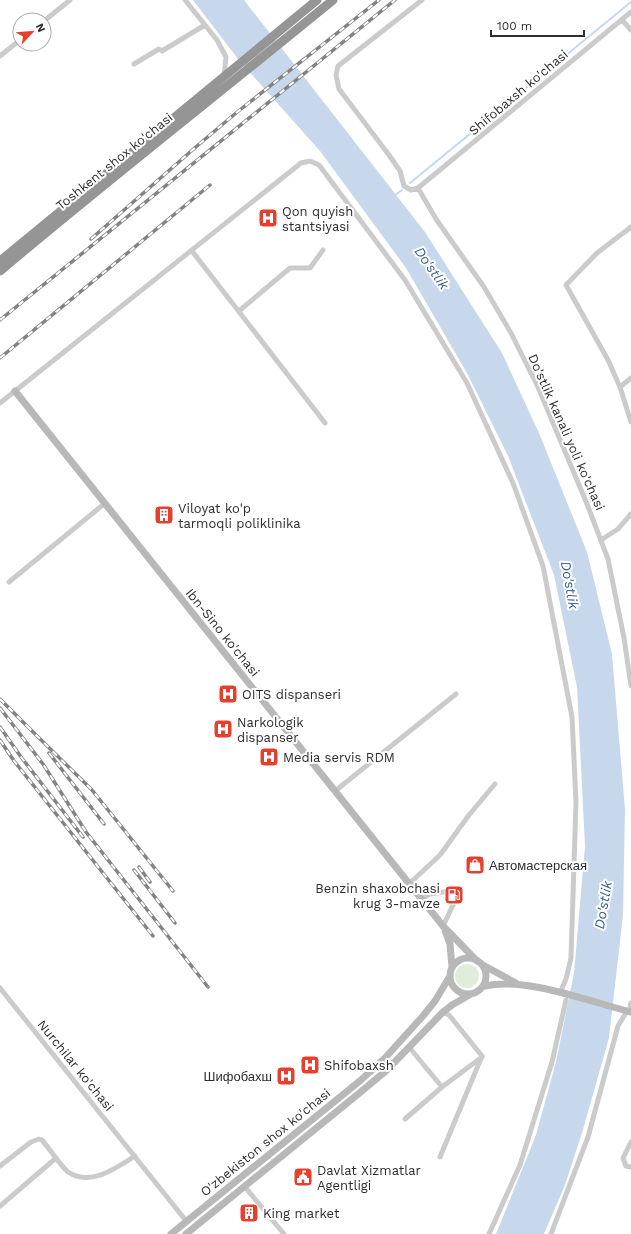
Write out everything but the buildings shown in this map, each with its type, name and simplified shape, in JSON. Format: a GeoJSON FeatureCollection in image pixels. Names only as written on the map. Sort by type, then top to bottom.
{"type":"FeatureCollection","features":[{"type":"Feature","properties":{"kind":"highway","name":"Toshkent shox ko'chasi"},"geometry":{"type":"LineString","coordinates":[[0,261],[317,0]]}},
{"type":"Feature","properties":{"kind":"highway","name":"Toshkent shox ko'chasi"},"geometry":{"type":"LineString","coordinates":[[0,271],[174,128],[287,39],[333,0]]}},
{"type":"Feature","properties":{"kind":"main road","name":"Ibn-Sino ko'chasi"},"geometry":{"type":"LineString","coordinates":[[15,391],[443,926]]}},
{"type":"Feature","properties":{"kind":"main road"},"geometry":{"type":"LineString","coordinates":[[443,926],[484,968],[486,974],[485,981],[482,987],[471,994],[459,992],[454,988],[451,982],[450,976],[452,967],[452,953],[443,926]]}},
{"type":"Feature","properties":{"kind":"main road"},"geometry":{"type":"LineString","coordinates":[[452,967],[456,963],[466,958],[478,962],[518,984],[627,1011]]}},
{"type":"Feature","properties":{"kind":"main road","name":"O'zbekiston shox ko'chasi"},"geometry":{"type":"LineString","coordinates":[[171,1234],[385,1058],[435,1001],[450,976]]}},
{"type":"Feature","properties":{"kind":"main road"},"geometry":{"type":"LineString","coordinates":[[482,987],[496,984],[518,984]]}},
{"type":"Feature","properties":{"kind":"main road","name":"O'zbekiston shox ko'chasi"},"geometry":{"type":"LineString","coordinates":[[186,1234],[387,1070],[443,1012],[471,994]]}},
{"type":"Feature","properties":{"kind":"street"},"geometry":{"type":"LineString","coordinates":[[52,15],[70,0]]}},
{"type":"Feature","properties":{"kind":"street"},"geometry":{"type":"LineString","coordinates":[[186,0],[217,40],[226,57],[224,76]]}},
{"type":"Feature","properties":{"kind":"street"},"geometry":{"type":"LineString","coordinates":[[418,188],[411,190],[404,186],[400,170],[339,89],[336,75],[338,66],[422,0]]}},
{"type":"Feature","properties":{"kind":"street","name":"Shifobaxsh ko'chasi"},"geometry":{"type":"LineString","coordinates":[[418,188],[631,12]]}},
{"type":"Feature","properties":{"kind":"street"},"geometry":{"type":"LineString","coordinates":[[622,20],[631,30]]}},
{"type":"Feature","properties":{"kind":"street"},"geometry":{"type":"LineString","coordinates":[[134,64],[159,49],[162,51],[205,24]]}},
{"type":"Feature","properties":{"kind":"street"},"geometry":{"type":"LineString","coordinates":[[0,56],[12,46]]}},
{"type":"Feature","properties":{"kind":"street"},"geometry":{"type":"LineString","coordinates":[[0,403],[301,163],[310,161],[319,165],[404,280],[466,383],[513,482],[543,566],[572,717],[576,802],[571,958],[552,1062],[520,1165],[489,1234]]}},
{"type":"Feature","properties":{"kind":"street","name":"Do'stlik kanali yoli ko'chasi"},"geometry":{"type":"LineString","coordinates":[[418,188],[436,219],[484,287],[514,340],[538,387],[608,559],[624,638],[631,686]]}},
{"type":"Feature","properties":{"kind":"street"},"geometry":{"type":"LineString","coordinates":[[631,227],[597,253],[566,285],[608,360],[620,386],[631,422]]}},
{"type":"Feature","properties":{"kind":"street"},"geometry":{"type":"LineString","coordinates":[[239,311],[290,268],[310,268],[323,250]]}},
{"type":"Feature","properties":{"kind":"street"},"geometry":{"type":"LineString","coordinates":[[192,251],[325,423]]}},
{"type":"Feature","properties":{"kind":"street"},"geometry":{"type":"LineString","coordinates":[[620,386],[631,378]]}},
{"type":"Feature","properties":{"kind":"street"},"geometry":{"type":"LineString","coordinates":[[9,582],[104,504]]}},
{"type":"Feature","properties":{"kind":"street"},"geometry":{"type":"LineString","coordinates":[[601,540],[618,529],[631,514]]}},
{"type":"Feature","properties":{"kind":"street"},"geometry":{"type":"LineString","coordinates":[[335,791],[456,694]]}},
{"type":"Feature","properties":{"kind":"street"},"geometry":{"type":"LineString","coordinates":[[409,884],[440,855],[469,815],[495,784]]}},
{"type":"Feature","properties":{"kind":"street"},"geometry":{"type":"LineString","coordinates":[[421,899],[430,894],[451,891]]}},
{"type":"Feature","properties":{"kind":"street"},"geometry":{"type":"LineString","coordinates":[[443,926],[456,899]]}},
{"type":"Feature","properties":{"kind":"street","name":"Nurchilar ko'chasi"},"geometry":{"type":"LineString","coordinates":[[0,988],[186,1222]]}},
{"type":"Feature","properties":{"kind":"street"},"geometry":{"type":"LineString","coordinates":[[551,1234],[588,1137],[618,1026],[631,1003]]}},
{"type":"Feature","properties":{"kind":"street"},"geometry":{"type":"LineString","coordinates":[[443,1012],[449,1015],[482,1056]]}},
{"type":"Feature","properties":{"kind":"street"},"geometry":{"type":"LineString","coordinates":[[409,1047],[442,1088]]}},
{"type":"Feature","properties":{"kind":"street"},"geometry":{"type":"LineString","coordinates":[[405,1119],[482,1056]]}},
{"type":"Feature","properties":{"kind":"street"},"geometry":{"type":"LineString","coordinates":[[440,1157],[482,1056]]}},
{"type":"Feature","properties":{"kind":"street"},"geometry":{"type":"LineString","coordinates":[[0,1166],[30,1142],[39,1139],[42,1140],[68,1171],[87,1177],[106,1173],[135,1156]]}},
{"type":"Feature","properties":{"kind":"street"},"geometry":{"type":"LineString","coordinates":[[631,1142],[623,1158],[626,1166],[631,1168]]}},
{"type":"Feature","properties":{"kind":"street"},"geometry":{"type":"LineString","coordinates":[[0,1206],[56,1158]]}},
{"type":"Feature","properties":{"kind":"street"},"geometry":{"type":"LineString","coordinates":[[245,1187],[284,1234]]}},
{"type":"Feature","properties":{"kind":"green space"},"geometry":{"type":"Polygon","coordinates":[[[467,964],[472,965],[478,971],[478,981],[472,987],[467,988],[462,987],[456,981],[455,976],[456,971],[462,965],[467,964]]]}},
{"type":"Feature","properties":{"kind":"water","name":"Do'stlik"},"geometry":{"type":"Polygon","coordinates":[[[193,0],[244,0],[425,232],[502,353],[539,433],[587,552],[612,654],[625,809],[623,915],[609,1038],[582,1133],[565,1185],[544,1234],[496,1234],[536,1135],[556,1062],[574,973],[585,846],[577,687],[554,575],[508,456],[468,375],[406,268],[320,151],[238,59],[193,0]]]}},
{"type":"Feature","properties":{"kind":"waterway"},"geometry":{"type":"LineString","coordinates":[[410,183],[631,2]]}},
{"type":"Feature","properties":{"kind":"waterway"},"geometry":{"type":"LineString","coordinates":[[394,196],[402,190]]}},
{"type":"Feature","properties":{"kind":"railway"},"geometry":{"type":"LineString","coordinates":[[91,239],[236,113],[379,0]]}},
{"type":"Feature","properties":{"kind":"railway"},"geometry":{"type":"LineString","coordinates":[[0,320],[395,0]]}},
{"type":"Feature","properties":{"kind":"railway"},"geometry":{"type":"LineString","coordinates":[[0,358],[210,185]]}},
{"type":"Feature","properties":{"kind":"railway"},"geometry":{"type":"LineString","coordinates":[[0,699],[30,729]]}},
{"type":"Feature","properties":{"kind":"railway"},"geometry":{"type":"LineString","coordinates":[[0,708],[43,764],[86,832],[208,987]]}},
{"type":"Feature","properties":{"kind":"railway"},"geometry":{"type":"LineString","coordinates":[[27,726],[92,790],[173,891]]}},
{"type":"Feature","properties":{"kind":"railway"},"geometry":{"type":"LineString","coordinates":[[0,727],[21,757],[83,837]]}},
{"type":"Feature","properties":{"kind":"railway"},"geometry":{"type":"LineString","coordinates":[[0,740],[14,761],[153,936]]}},
{"type":"Feature","properties":{"kind":"railway"},"geometry":{"type":"LineString","coordinates":[[49,753],[104,824]]}},
{"type":"Feature","properties":{"kind":"railway"},"geometry":{"type":"LineString","coordinates":[[139,867],[150,882]]}},
{"type":"Feature","properties":{"kind":"railway"},"geometry":{"type":"LineString","coordinates":[[134,870],[175,923]]}},
{"type":"Feature","properties":{"kind":"place","name":"Qon quyish stantsiyasi"},"geometry":{"type":"Point","coordinates":[268,218]}},
{"type":"Feature","properties":{"kind":"place","name":"Viloyat ko'p tarmoqli poliklinika"},"geometry":{"type":"Point","coordinates":[164,515]}},
{"type":"Feature","properties":{"kind":"place","name":"OITS dispanseri"},"geometry":{"type":"Point","coordinates":[228,694]}},
{"type":"Feature","properties":{"kind":"place","name":"Narkologik dispanser"},"geometry":{"type":"Point","coordinates":[223,729]}},
{"type":"Feature","properties":{"kind":"place","name":"Media servis RDM"},"geometry":{"type":"Point","coordinates":[269,757]}},
{"type":"Feature","properties":{"kind":"place","name":"Автомастерская"},"geometry":{"type":"Point","coordinates":[475,865]}},
{"type":"Feature","properties":{"kind":"place","name":"Benzin shaxobchasi krug 3-mavze"},"geometry":{"type":"Point","coordinates":[454,895]}},
{"type":"Feature","properties":{"kind":"place","name":"Shifobaxsh"},"geometry":{"type":"Point","coordinates":[310,1065]}},
{"type":"Feature","properties":{"kind":"place","name":"Шифобахш"},"geometry":{"type":"Point","coordinates":[286,1076]}},
{"type":"Feature","properties":{"kind":"place","name":"Davlat Xizmatlar Agentligi"},"geometry":{"type":"Point","coordinates":[303,1177]}},
{"type":"Feature","properties":{"kind":"place","name":"King market"},"geometry":{"type":"Point","coordinates":[249,1213]}}]}
